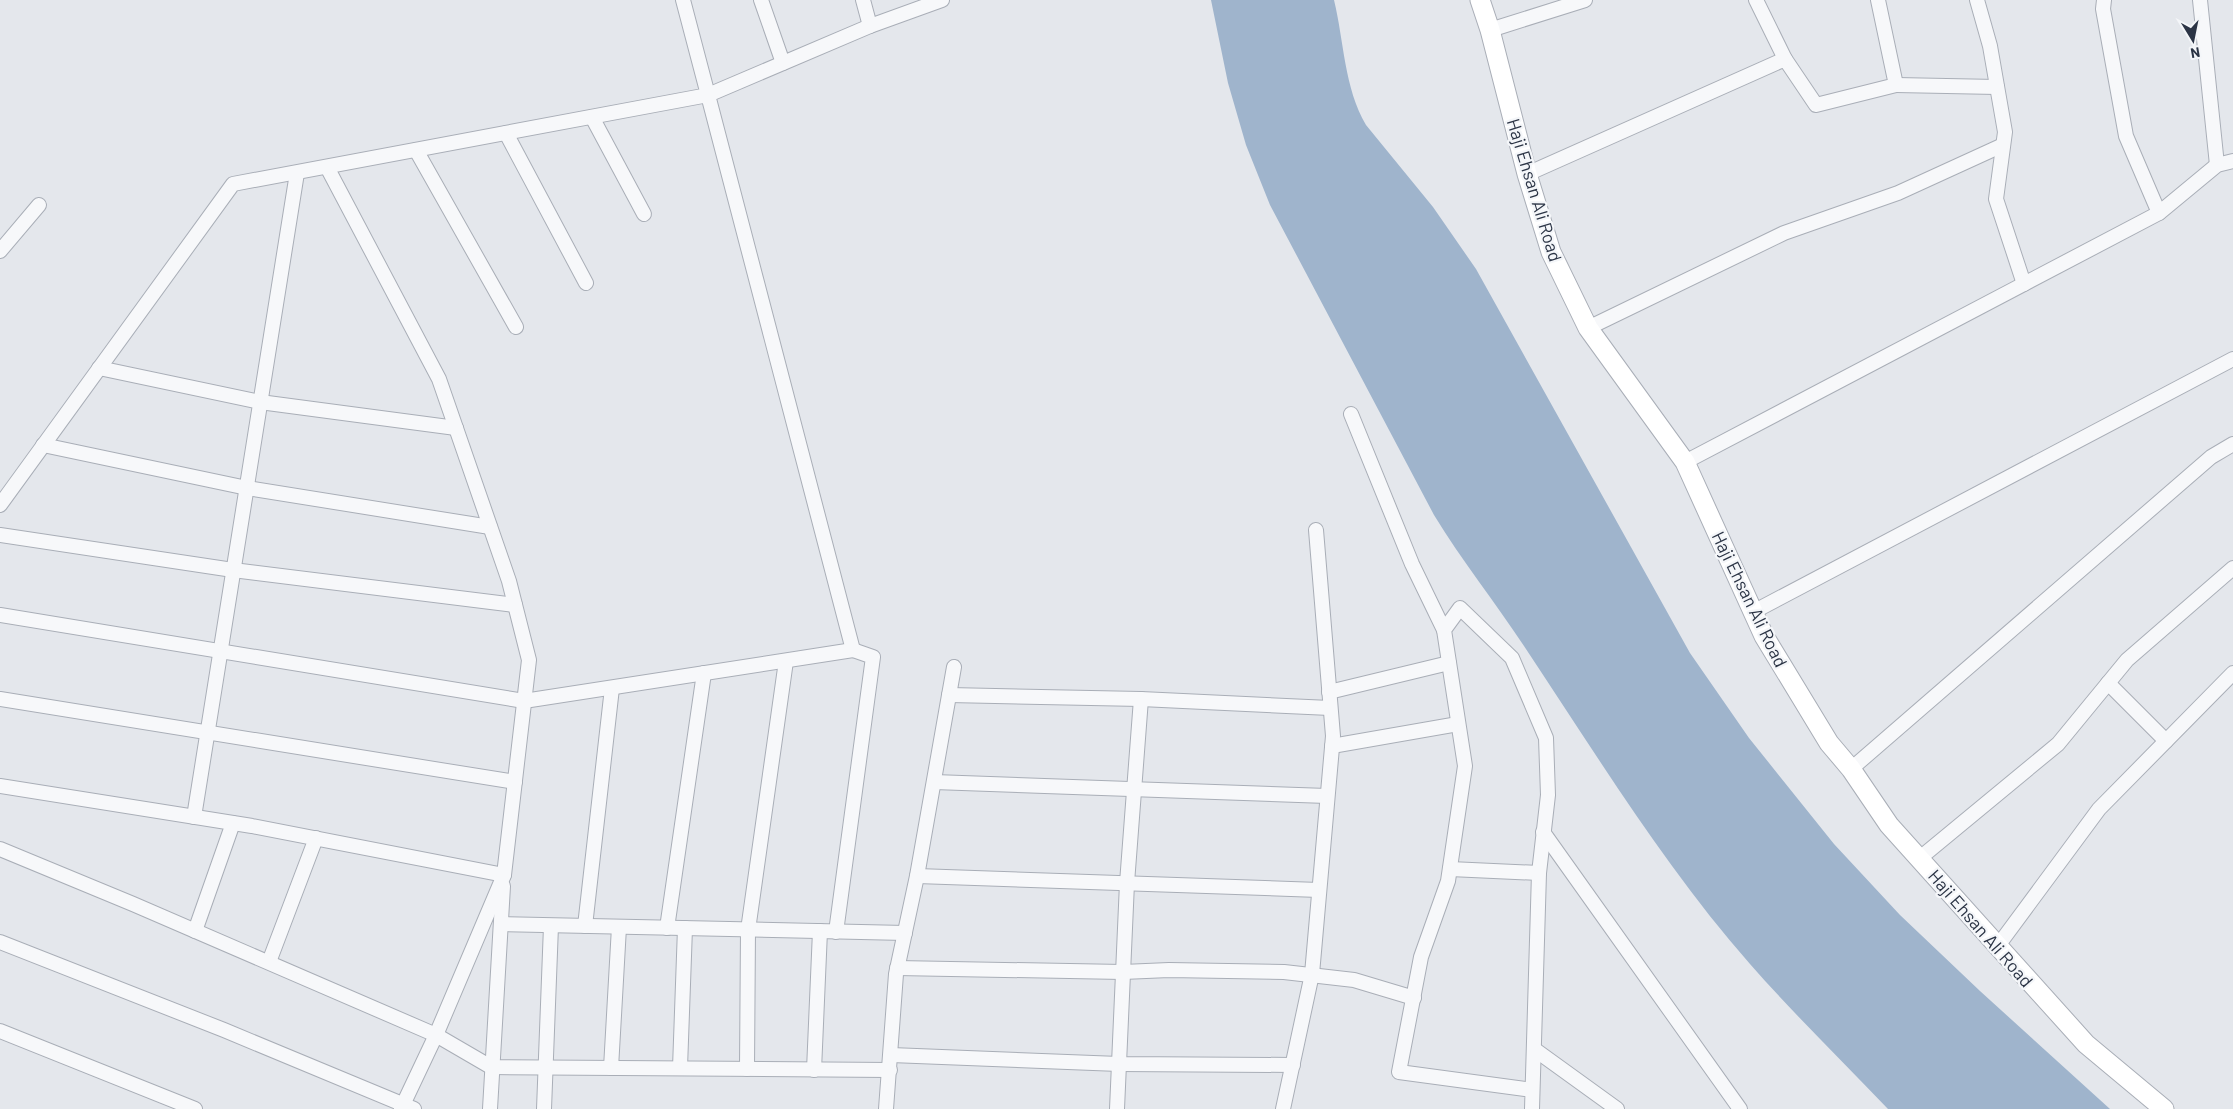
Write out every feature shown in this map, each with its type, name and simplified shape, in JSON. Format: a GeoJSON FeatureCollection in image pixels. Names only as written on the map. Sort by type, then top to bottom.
{"type":"FeatureCollection","features":[{"type":"Feature","properties":{"kind":"street"},"geometry":{"type":"LineString","coordinates":[[684,0],[853,650]]}},
{"type":"Feature","properties":{"kind":"street"},"geometry":{"type":"LineString","coordinates":[[761,0],[783,63]]}},
{"type":"Feature","properties":{"kind":"street"},"geometry":{"type":"LineString","coordinates":[[863,0],[870,26]]}},
{"type":"Feature","properties":{"kind":"street"},"geometry":{"type":"LineString","coordinates":[[0,505],[233,184],[708,95],[870,26],[942,0]]}},
{"type":"Feature","properties":{"kind":"street","name":"Haji Ehsan Ali Road"},"geometry":{"type":"LineString","coordinates":[[1480,0],[1490,30],[1527,174],[1551,252],[1588,328],[1685,462],[1764,636],[1829,743],[1851,769],[1890,825],[1997,947],[2086,1044],[2164,1109]]}},
{"type":"Feature","properties":{"kind":"street"},"geometry":{"type":"LineString","coordinates":[[1490,30],[1585,0]]}},
{"type":"Feature","properties":{"kind":"street"},"geometry":{"type":"LineString","coordinates":[[1756,0],[1785,59],[1816,105],[1896,85],[1997,87]]}},
{"type":"Feature","properties":{"kind":"street"},"geometry":{"type":"LineString","coordinates":[[1878,0],[1896,85]]}},
{"type":"Feature","properties":{"kind":"street"},"geometry":{"type":"LineString","coordinates":[[1977,0],[1990,46],[2005,132],[1996,199],[2024,284]]}},
{"type":"Feature","properties":{"kind":"street"},"geometry":{"type":"LineString","coordinates":[[2104,0],[2103,9],[2126,136],[2159,213]]}},
{"type":"Feature","properties":{"kind":"street"},"geometry":{"type":"LineString","coordinates":[[2200,0],[2217,165]]}},
{"type":"Feature","properties":{"kind":"street"},"geometry":{"type":"LineString","coordinates":[[1527,174],[1785,59]]}},
{"type":"Feature","properties":{"kind":"street"},"geometry":{"type":"LineString","coordinates":[[592,117],[644,214]]}},
{"type":"Feature","properties":{"kind":"street"},"geometry":{"type":"LineString","coordinates":[[506,133],[586,283]]}},
{"type":"Feature","properties":{"kind":"street"},"geometry":{"type":"LineString","coordinates":[[1588,328],[1784,233],[1898,193],[2003,145]]}},
{"type":"Feature","properties":{"kind":"street"},"geometry":{"type":"LineString","coordinates":[[416,150],[516,327]]}},
{"type":"Feature","properties":{"kind":"street"},"geometry":{"type":"LineString","coordinates":[[1685,462],[2159,213],[2217,165],[2233,161]]}},
{"type":"Feature","properties":{"kind":"street"},"geometry":{"type":"LineString","coordinates":[[328,167],[440,379],[509,581],[529,660],[504,875],[491,1067],[490,1109]]}},
{"type":"Feature","properties":{"kind":"street"},"geometry":{"type":"LineString","coordinates":[[194,817],[297,173]]}},
{"type":"Feature","properties":{"kind":"street"},"geometry":{"type":"LineString","coordinates":[[0,251],[39,205]]}},
{"type":"Feature","properties":{"kind":"street"},"geometry":{"type":"LineString","coordinates":[[1753,612],[2233,359]]}},
{"type":"Feature","properties":{"kind":"street"},"geometry":{"type":"LineString","coordinates":[[99,368],[260,402],[456,428]]}},
{"type":"Feature","properties":{"kind":"street"},"geometry":{"type":"LineString","coordinates":[[1352,414],[1412,564],[1444,630],[1465,766],[1448,881],[1421,957],[1399,1072],[1532,1090]]}},
{"type":"Feature","properties":{"kind":"street"},"geometry":{"type":"LineString","coordinates":[[1851,769],[2211,457],[2233,444]]}},
{"type":"Feature","properties":{"kind":"street"},"geometry":{"type":"LineString","coordinates":[[43,445],[247,488],[490,527]]}},
{"type":"Feature","properties":{"kind":"street"},"geometry":{"type":"LineString","coordinates":[[1283,1109],[1312,974],[1332,746],[1316,530]]}},
{"type":"Feature","properties":{"kind":"street"},"geometry":{"type":"LineString","coordinates":[[0,535],[233,570],[516,606]]}},
{"type":"Feature","properties":{"kind":"street"},"geometry":{"type":"LineString","coordinates":[[1920,858],[2058,744],[2126,660],[2233,568]]}},
{"type":"Feature","properties":{"kind":"street"},"geometry":{"type":"LineString","coordinates":[[1444,630],[1460,608],[1512,658],[1546,738],[1548,794],[1538,873],[1532,1109]]}},
{"type":"Feature","properties":{"kind":"street"},"geometry":{"type":"LineString","coordinates":[[0,615],[524,701],[853,650],[873,657],[836,932]]}},
{"type":"Feature","properties":{"kind":"street"},"geometry":{"type":"LineString","coordinates":[[747,1069],[748,930],[786,661]]}},
{"type":"Feature","properties":{"kind":"street"},"geometry":{"type":"LineString","coordinates":[[1329,692],[1448,663]]}},
{"type":"Feature","properties":{"kind":"street"},"geometry":{"type":"LineString","coordinates":[[886,1109],[897,968],[917,876],[954,667]]}},
{"type":"Feature","properties":{"kind":"street"},"geometry":{"type":"LineString","coordinates":[[667,928],[704,673]]}},
{"type":"Feature","properties":{"kind":"street"},"geometry":{"type":"LineString","coordinates":[[1997,947],[2099,808],[2231,678]]}},
{"type":"Feature","properties":{"kind":"street"},"geometry":{"type":"LineString","coordinates":[[2108,683],[2166,741]]}},
{"type":"Feature","properties":{"kind":"street"},"geometry":{"type":"LineString","coordinates":[[585,926],[612,688]]}},
{"type":"Feature","properties":{"kind":"street"},"geometry":{"type":"LineString","coordinates":[[949,695],[1141,700],[1330,708]]}},
{"type":"Feature","properties":{"kind":"street"},"geometry":{"type":"LineString","coordinates":[[0,699],[208,731],[515,782]]}},
{"type":"Feature","properties":{"kind":"street"},"geometry":{"type":"LineString","coordinates":[[1117,1109],[1127,883],[1141,700]]}},
{"type":"Feature","properties":{"kind":"street"},"geometry":{"type":"LineString","coordinates":[[1332,746],[1458,724]]}},
{"type":"Feature","properties":{"kind":"street"},"geometry":{"type":"LineString","coordinates":[[934,782],[1327,796]]}},
{"type":"Feature","properties":{"kind":"street"},"geometry":{"type":"LineString","coordinates":[[0,786],[232,823],[504,875]]}},
{"type":"Feature","properties":{"kind":"street"},"geometry":{"type":"LineString","coordinates":[[195,931],[232,823]]}},
{"type":"Feature","properties":{"kind":"street"},"geometry":{"type":"LineString","coordinates":[[1543,832],[1740,1109]]}},
{"type":"Feature","properties":{"kind":"street"},"geometry":{"type":"LineString","coordinates":[[269,962],[316,838]]}},
{"type":"Feature","properties":{"kind":"street"},"geometry":{"type":"LineString","coordinates":[[0,849],[269,962],[436,1035],[491,1067],[890,1070]]}},
{"type":"Feature","properties":{"kind":"street"},"geometry":{"type":"LineString","coordinates":[[1450,869],[1538,873]]}},
{"type":"Feature","properties":{"kind":"street"},"geometry":{"type":"LineString","coordinates":[[0,942],[224,1030],[406,1107],[504,875]]}},
{"type":"Feature","properties":{"kind":"street"},"geometry":{"type":"LineString","coordinates":[[917,876],[1319,890]]}},
{"type":"Feature","properties":{"kind":"street"},"geometry":{"type":"LineString","coordinates":[[501,924],[905,933]]}},
{"type":"Feature","properties":{"kind":"street"},"geometry":{"type":"LineString","coordinates":[[544,1109],[551,926]]}},
{"type":"Feature","properties":{"kind":"street"},"geometry":{"type":"LineString","coordinates":[[612,1068],[619,927]]}},
{"type":"Feature","properties":{"kind":"street"},"geometry":{"type":"LineString","coordinates":[[680,1068],[685,928]]}},
{"type":"Feature","properties":{"kind":"street"},"geometry":{"type":"LineString","coordinates":[[814,1070],[820,931]]}},
{"type":"Feature","properties":{"kind":"street"},"geometry":{"type":"LineString","coordinates":[[897,968],[1123,972],[1170,970],[1312,974],[1354,980],[1414,998]]}},
{"type":"Feature","properties":{"kind":"street"},"geometry":{"type":"LineString","coordinates":[[0,1031],[195,1109]]}},
{"type":"Feature","properties":{"kind":"street"},"geometry":{"type":"LineString","coordinates":[[1534,1049],[1617,1109]]}},
{"type":"Feature","properties":{"kind":"street"},"geometry":{"type":"LineString","coordinates":[[891,1056],[1119,1064],[1293,1065]]}},
{"type":"Feature","properties":{"kind":"water"},"geometry":{"type":"Polygon","coordinates":[[[1211,0],[1334,0],[1353,96],[1366,125],[1433,207],[1476,269],[1690,653],[1749,738],[1834,844],[1900,915],[1980,991],[2110,1109],[1888,1109],[1784,1001],[1719,927],[1632,809],[1502,613],[1434,515],[1270,205],[1246,145],[1228,83],[1211,0]]]}}]}
